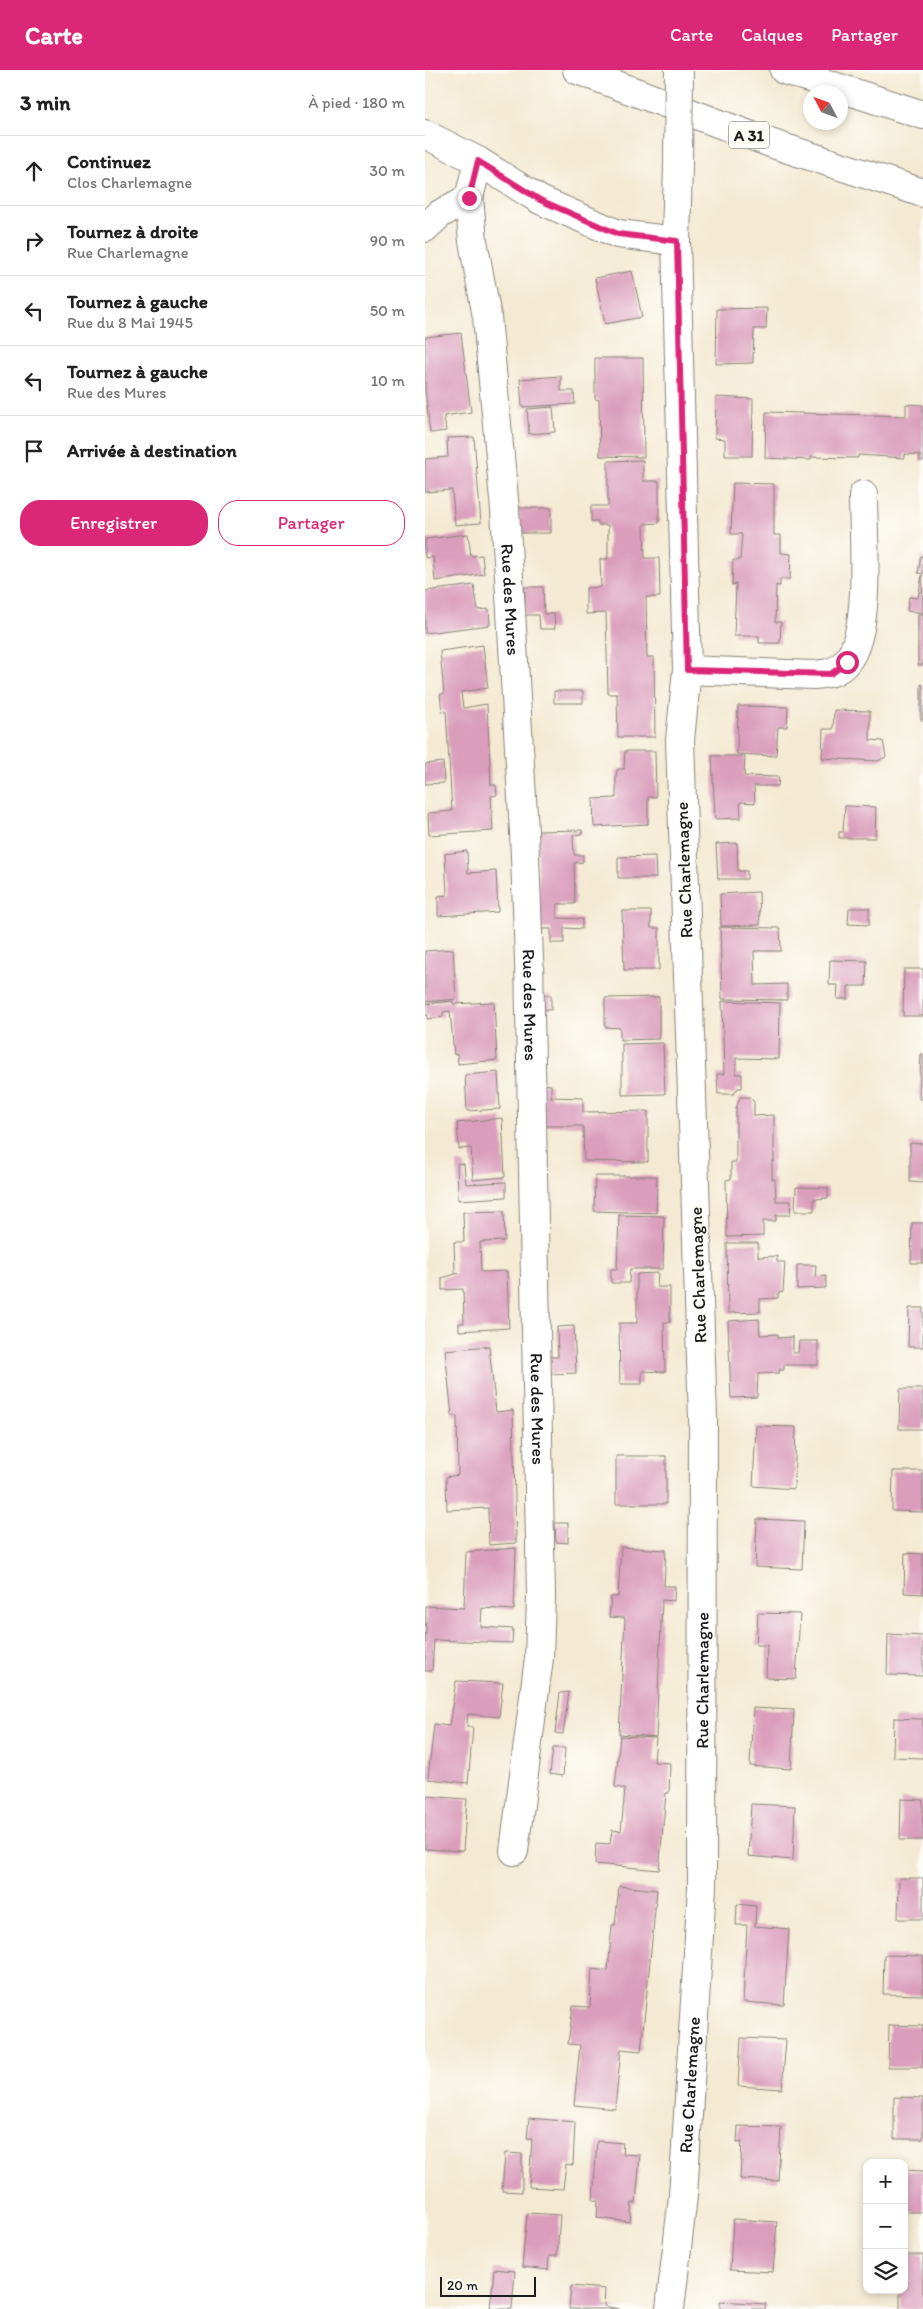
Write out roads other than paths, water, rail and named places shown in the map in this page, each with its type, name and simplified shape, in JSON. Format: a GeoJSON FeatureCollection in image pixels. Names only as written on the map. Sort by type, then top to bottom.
{"type":"FeatureCollection","features":[{"type":"Feature","properties":{"kind":"main road","name":"A 31"},"geometry":{"type":"LineString","coordinates":[[577,70],[773,144],[923,193]]}},
{"type":"Feature","properties":{"kind":"main road","name":"Rue Charlemagne"},"geometry":{"type":"LineString","coordinates":[[669,2309],[683,2196],[702,1877],[703,1419],[680,740],[687,670],[677,241],[679,70]]}},
{"type":"Feature","properties":{"kind":"main road"},"geometry":{"type":"LineString","coordinates":[[784,70],[923,115]]}},
{"type":"Feature","properties":{"kind":"main road"},"geometry":{"type":"LineString","coordinates":[[425,134],[478,161],[540,200],[618,234],[677,241]]}},
{"type":"Feature","properties":{"kind":"main road","name":"Rue des Mures"},"geometry":{"type":"LineString","coordinates":[[478,161],[469,198],[473,242],[487,317],[505,510],[524,832],[529,959],[541,1597],[539,1658],[514,1851]]}},
{"type":"Feature","properties":{"kind":"main road"},"geometry":{"type":"LineString","coordinates":[[425,228],[440,214],[469,198]]}},
{"type":"Feature","properties":{"kind":"main road"},"geometry":{"type":"LineString","coordinates":[[687,670],[831,674],[847,662],[856,645],[863,618],[863,495]]}}]}
